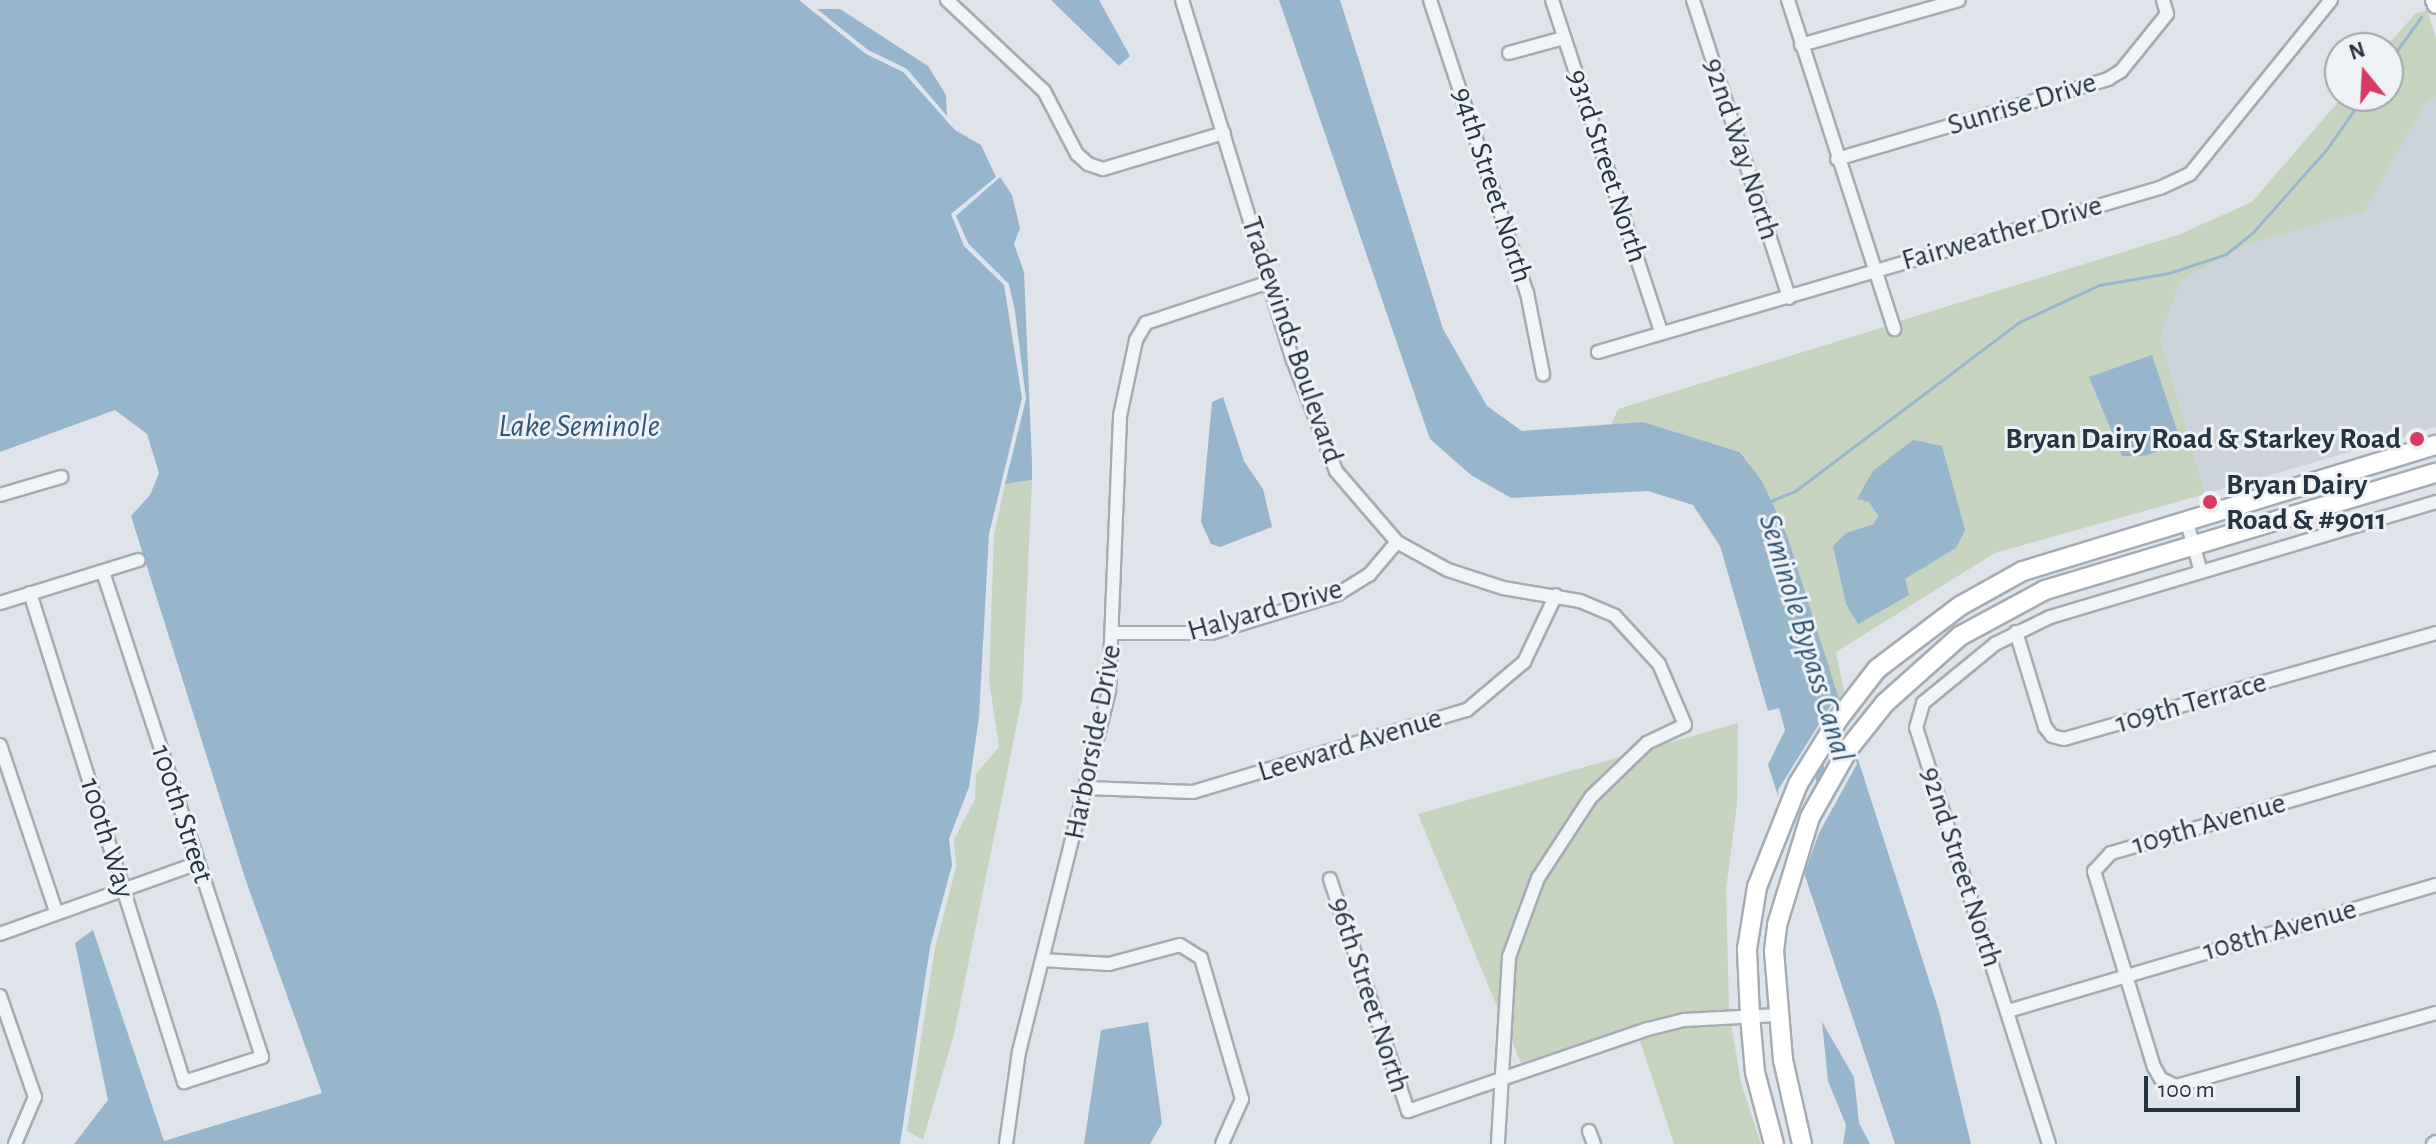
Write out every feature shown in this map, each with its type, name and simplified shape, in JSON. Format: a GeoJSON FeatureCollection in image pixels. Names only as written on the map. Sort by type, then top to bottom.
{"type":"FeatureCollection","features":[{"type":"Feature","properties":{"kind":"main road"},"geometry":{"type":"LineString","coordinates":[[1774,1144],[1755,1072],[1747,949],[1768,852],[1798,784],[1839,718],[1877,669],[1960,606],[2023,571],[2082,549],[2436,445]]}},
{"type":"Feature","properties":{"kind":"main road"},"geometry":{"type":"LineString","coordinates":[[1802,1144],[1790,1103],[1778,1015],[1774,951],[1784,896],[1810,817],[1849,748],[1885,703],[1960,636],[2016,603],[2099,571],[2436,473]]}},
{"type":"Feature","properties":{"kind":"street"},"geometry":{"type":"LineString","coordinates":[[947,0],[1044,91],[1077,154],[1088,164],[1103,169],[1224,133]]}},
{"type":"Feature","properties":{"kind":"street","name":"Tradewinds Boulevard"},"geometry":{"type":"LineString","coordinates":[[1182,0],[1269,282],[1328,456],[1397,542],[1456,575],[1556,595],[1602,608],[1637,634],[1659,664],[1685,725],[1647,743],[1591,797],[1538,878],[1509,957],[1502,1076]]}},
{"type":"Feature","properties":{"kind":"street","name":"94th Street North"},"geometry":{"type":"LineString","coordinates":[[1430,0],[1527,293],[1543,374]]}},
{"type":"Feature","properties":{"kind":"street","name":"93rd Street North"},"geometry":{"type":"LineString","coordinates":[[1552,0],[1661,332]]}},
{"type":"Feature","properties":{"kind":"street","name":"92nd Way North"},"geometry":{"type":"LineString","coordinates":[[1693,0],[1789,298]]}},
{"type":"Feature","properties":{"kind":"street"},"geometry":{"type":"LineString","coordinates":[[1788,0],[1894,329]]}},
{"type":"Feature","properties":{"kind":"street"},"geometry":{"type":"LineString","coordinates":[[1801,45],[1916,6],[1959,0]]}},
{"type":"Feature","properties":{"kind":"street","name":"Sunrise Drive"},"geometry":{"type":"LineString","coordinates":[[1837,159],[2108,79],[2121,71],[2167,14],[2163,0]]}},
{"type":"Feature","properties":{"kind":"street","name":"Fairweather Drive"},"geometry":{"type":"LineString","coordinates":[[1598,352],[2160,188],[2190,174],[2331,0]]}},
{"type":"Feature","properties":{"kind":"street"},"geometry":{"type":"LineString","coordinates":[[1509,53],[1564,38]]}},
{"type":"Feature","properties":{"kind":"street","name":"Harborside Drive"},"geometry":{"type":"LineString","coordinates":[[1006,1144],[1019,1052],[1109,691],[1115,633],[1120,416],[1141,330],[1146,323],[1269,282]]}},
{"type":"Feature","properties":{"kind":"street"},"geometry":{"type":"LineString","coordinates":[[0,495],[61,477]]}},
{"type":"Feature","properties":{"kind":"street","name":"92nd Street North"},"geometry":{"type":"LineString","coordinates":[[2049,1144],[1916,728],[1923,703],[1940,687],[2016,632],[2201,572],[2436,502]]}},
{"type":"Feature","properties":{"kind":"street"},"geometry":{"type":"LineString","coordinates":[[2186,519],[2201,572]]}},
{"type":"Feature","properties":{"kind":"street","name":"Halyard Drive"},"geometry":{"type":"LineString","coordinates":[[1115,633],[1211,633],[1338,594],[1369,575],[1397,542]]}},
{"type":"Feature","properties":{"kind":"street"},"geometry":{"type":"LineString","coordinates":[[0,603],[139,560]]}},
{"type":"Feature","properties":{"kind":"street","name":"100th Street"},"geometry":{"type":"LineString","coordinates":[[103,572],[262,1057],[184,1082]]}},
{"type":"Feature","properties":{"kind":"street","name":"100th Way"},"geometry":{"type":"LineString","coordinates":[[30,593],[184,1082]]}},
{"type":"Feature","properties":{"kind":"street","name":"Leeward Avenue"},"geometry":{"type":"LineString","coordinates":[[1087,788],[1193,792],[1467,710],[1524,662],[1556,595]]}},
{"type":"Feature","properties":{"kind":"street","name":"109th Terrace"},"geometry":{"type":"LineString","coordinates":[[2016,632],[2045,727],[2052,736],[2064,739],[2436,633]]}},
{"type":"Feature","properties":{"kind":"street"},"geometry":{"type":"LineString","coordinates":[[0,745],[56,911]]}},
{"type":"Feature","properties":{"kind":"street","name":"109th Avenue"},"geometry":{"type":"LineString","coordinates":[[2124,976],[2095,880],[2100,860],[2436,758]]}},
{"type":"Feature","properties":{"kind":"street"},"geometry":{"type":"LineString","coordinates":[[0,934],[56,911],[198,863]]}},
{"type":"Feature","properties":{"kind":"street","name":"96th Street North"},"geometry":{"type":"LineString","coordinates":[[1330,879],[1408,1111],[1502,1076]]}},
{"type":"Feature","properties":{"kind":"street","name":"108th Avenue"},"geometry":{"type":"LineString","coordinates":[[2008,1011],[2436,885]]}},
{"type":"Feature","properties":{"kind":"street"},"geometry":{"type":"LineString","coordinates":[[1042,960],[1109,964],[1180,945],[1201,958],[1239,1080],[1238,1114],[1222,1144]]}},
{"type":"Feature","properties":{"kind":"street"},"geometry":{"type":"LineString","coordinates":[[2124,976],[2154,1067],[2161,1079],[2176,1086],[2436,1013]]}},
{"type":"Feature","properties":{"kind":"street"},"geometry":{"type":"LineString","coordinates":[[0,996],[35,1097],[15,1144]]}},
{"type":"Feature","properties":{"kind":"street"},"geometry":{"type":"LineString","coordinates":[[1498,1144],[1502,1076],[1684,1020],[1778,1015]]}},
{"type":"Feature","properties":{"kind":"shaded area"},"geometry":{"type":"Polygon","coordinates":[[[2436,97],[2436,427],[2205,494],[2160,337],[2181,281],[2246,245],[2365,211],[2426,102],[2436,97]]]}},
{"type":"Feature","properties":{"kind":"green space"},"geometry":{"type":"Polygon","coordinates":[[[2427,10],[2436,38],[2436,97],[2426,102],[2365,211],[2246,245],[2181,281],[2160,337],[2205,494],[1995,553],[1836,652],[1846,700],[1841,705],[1787,535],[1762,481],[1741,452],[1643,422],[1611,425],[1618,409],[1887,326],[1891,336],[1900,333],[1897,322],[2178,235],[2252,202],[2329,112],[2404,112],[2404,32],[2399,32],[2415,14],[2427,10]],[[1869,502],[1878,516],[1874,524],[1846,533],[1905,579],[1956,548],[1869,502]]]}},
{"type":"Feature","properties":{"kind":"green space"},"geometry":{"type":"Polygon","coordinates":[[[1032,480],[1022,699],[954,1034],[923,1140],[907,1131],[935,948],[956,867],[954,840],[975,799],[976,774],[999,747],[989,680],[994,535],[1005,484],[1032,480]]]}},
{"type":"Feature","properties":{"kind":"green space"},"geometry":{"type":"Polygon","coordinates":[[[1738,723],[1737,805],[1726,889],[1729,1011],[1646,1023],[1521,1063],[1509,1034],[1515,959],[1543,881],[1595,801],[1650,748],[1738,723]]]}},
{"type":"Feature","properties":{"kind":"green space"},"geometry":{"type":"Polygon","coordinates":[[[1627,755],[1588,792],[1533,875],[1504,955],[1498,1009],[1418,814],[1627,755]]]}},
{"type":"Feature","properties":{"kind":"green space"},"geometry":{"type":"Polygon","coordinates":[[[1731,1023],[1741,1083],[1761,1144],[1674,1144],[1639,1038],[1685,1026],[1731,1023]]]}},
{"type":"Feature","properties":{"kind":"water","name":"Lake Seminole"},"geometry":{"type":"Polygon","coordinates":[[[0,0],[799,0],[866,54],[903,72],[955,130],[981,145],[996,177],[951,214],[964,246],[1004,285],[1022,398],[989,534],[979,717],[969,787],[949,839],[952,865],[930,947],[900,1144],[74,1144],[108,1100],[75,943],[93,930],[164,1141],[322,1093],[246,881],[131,516],[150,495],[159,473],[147,434],[115,410],[0,452],[0,0]]]}},
{"type":"Feature","properties":{"kind":"water"},"geometry":{"type":"Polygon","coordinates":[[[1051,0],[1099,0],[1130,56],[1119,66],[1051,0]]]}},
{"type":"Feature","properties":{"kind":"water"},"geometry":{"type":"Polygon","coordinates":[[[1279,0],[1340,0],[1443,329],[1487,406],[1522,431],[1643,422],[1740,452],[1762,481],[1787,535],[1841,705],[1781,805],[1768,765],[1785,730],[1779,708],[1768,711],[1720,546],[1693,505],[1648,491],[1511,498],[1471,475],[1430,439],[1279,0]]]}},
{"type":"Feature","properties":{"kind":"water"},"geometry":{"type":"Polygon","coordinates":[[[817,9],[840,9],[928,66],[946,95],[947,116],[907,69],[868,50],[817,9]]]}},
{"type":"Feature","properties":{"kind":"water"},"geometry":{"type":"Polygon","coordinates":[[[1000,177],[1012,195],[1020,228],[1014,244],[1024,272],[1032,463],[1032,480],[1005,484],[1026,399],[1015,311],[1009,284],[968,243],[956,216],[1000,177]]]}},
{"type":"Feature","properties":{"kind":"water"},"geometry":{"type":"Polygon","coordinates":[[[2152,355],[2177,430],[2174,445],[2144,456],[2122,456],[2089,377],[2152,355]]]}},
{"type":"Feature","properties":{"kind":"water"},"geometry":{"type":"Polygon","coordinates":[[[1223,397],[1244,461],[1263,489],[1272,527],[1220,547],[1211,544],[1201,522],[1212,402],[1223,397]]]}},
{"type":"Feature","properties":{"kind":"water"},"geometry":{"type":"Polygon","coordinates":[[[1913,440],[1942,446],[1965,530],[1956,548],[1905,579],[1909,595],[1858,624],[1846,604],[1833,546],[1846,533],[1874,524],[1878,516],[1869,502],[1857,499],[1873,471],[1913,440]]]}},
{"type":"Feature","properties":{"kind":"water"},"geometry":{"type":"Polygon","coordinates":[[[1855,750],[1939,1011],[1971,1144],[1895,1144],[1799,858],[1855,750]]]}},
{"type":"Feature","properties":{"kind":"water"},"geometry":{"type":"Polygon","coordinates":[[[1148,1022],[1162,1123],[1150,1144],[1084,1144],[1101,1030],[1148,1022]]]}},
{"type":"Feature","properties":{"kind":"water"},"geometry":{"type":"Polygon","coordinates":[[[1822,1022],[1854,1077],[1859,1123],[1870,1144],[1843,1144],[1846,1125],[1828,1081],[1822,1022]]]}},
{"type":"Feature","properties":{"kind":"pier"},"geometry":{"type":"Polygon","coordinates":[[[1836,697],[1841,712],[1779,808],[1778,790],[1836,697]]]}},
{"type":"Feature","properties":{"kind":"pier"},"geometry":{"type":"Polygon","coordinates":[[[1852,747],[1857,764],[1819,833],[1802,880],[1795,859],[1852,747]]]}},
{"type":"Feature","properties":{"kind":"waterway"},"geometry":{"type":"LineString","coordinates":[[2404,41],[2421,17]]}},
{"type":"Feature","properties":{"kind":"waterway"},"geometry":{"type":"LineString","coordinates":[[1768,502],[1795,491],[2019,322],[2099,285],[2169,273],[2226,254],[2254,231],[2326,150],[2353,112]]}},
{"type":"Feature","properties":{"kind":"waterway","name":"Seminole Bypass Canal"},"geometry":{"type":"LineString","coordinates":[[1815,756],[1825,793]]}},
{"type":"Feature","properties":{"kind":"place","name":"Bryan Dairy Road & Starkey Road"},"geometry":{"type":"Point","coordinates":[2417,439]}},
{"type":"Feature","properties":{"kind":"place","name":"Bryan Dairy Road & #9011"},"geometry":{"type":"Point","coordinates":[2210,502]}}]}
